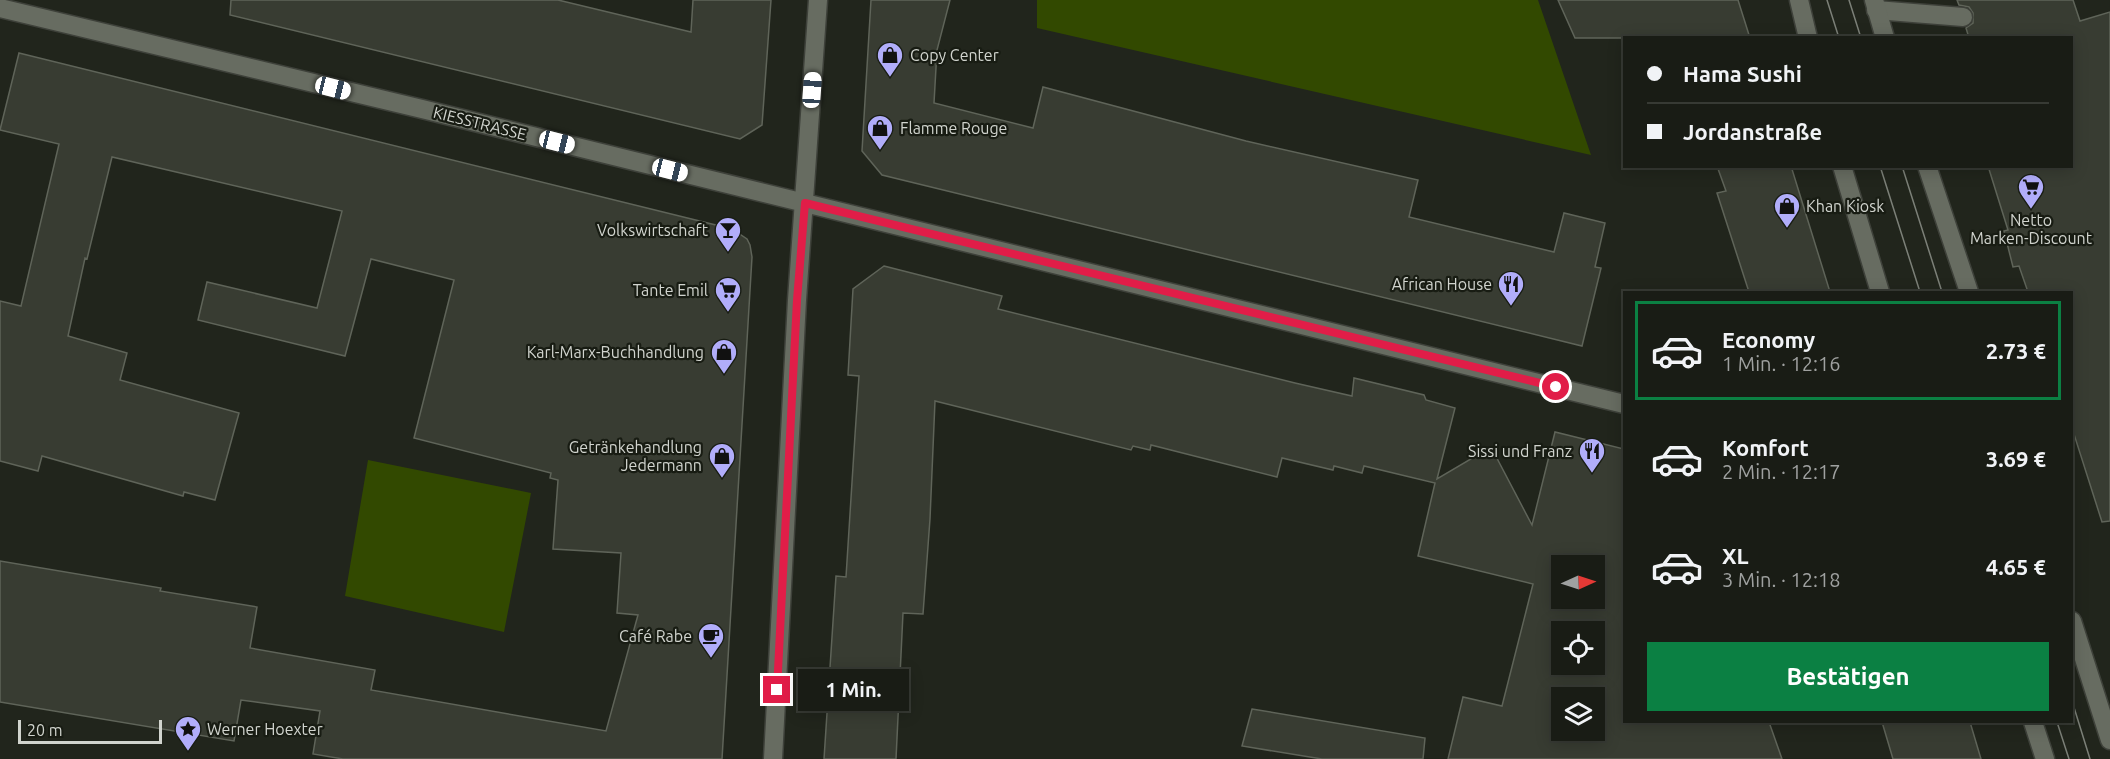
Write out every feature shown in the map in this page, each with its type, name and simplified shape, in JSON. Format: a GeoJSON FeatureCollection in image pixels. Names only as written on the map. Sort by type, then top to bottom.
{"type":"FeatureCollection","features":[{"type":"Feature","properties":{"kind":"street"},"geometry":{"type":"LineString","coordinates":[[773,759],[797,300],[818,0]]}},
{"type":"Feature","properties":{"kind":"street"},"geometry":{"type":"LineString","coordinates":[[1799,0],[1808,36]]}},
{"type":"Feature","properties":{"kind":"street"},"geometry":{"type":"LineString","coordinates":[[1884,36],[1875,5],[1963,17]]}},
{"type":"Feature","properties":{"kind":"street","name":"KIESSTRASSE"},"geometry":{"type":"LineString","coordinates":[[0,8],[1623,404]]}},
{"type":"Feature","properties":{"kind":"street"},"geometry":{"type":"LineString","coordinates":[[1843,168],[1880,291]]}},
{"type":"Feature","properties":{"kind":"street"},"geometry":{"type":"LineString","coordinates":[[1928,168],[1969,291]]}},
{"type":"Feature","properties":{"kind":"street"},"geometry":{"type":"LineString","coordinates":[[2073,624],[2110,740]]}},
{"type":"Feature","properties":{"kind":"street"},"geometry":{"type":"LineString","coordinates":[[2033,723],[2045,759]]}},
{"type":"Feature","properties":{"kind":"green space"},"geometry":{"type":"Polygon","coordinates":[[[1037,0],[1538,0],[1591,155],[1037,28],[1037,0]]]}},
{"type":"Feature","properties":{"kind":"green space"},"geometry":{"type":"Polygon","coordinates":[[[368,460],[531,493],[504,632],[345,596],[368,460]]]}},
{"type":"Feature","properties":{"kind":"building"},"geometry":{"type":"Polygon","coordinates":[[[231,0],[558,0],[691,32],[693,0],[771,0],[762,125],[740,139],[230,15],[231,0]]]}},
{"type":"Feature","properties":{"kind":"building"},"geometry":{"type":"Polygon","coordinates":[[[871,0],[950,0],[937,50],[934,103],[1033,128],[1043,87],[1246,141],[1418,180],[1409,217],[1554,252],[1564,213],[1605,223],[1595,267],[1601,268],[1582,346],[882,175],[862,151],[871,0]]]}},
{"type":"Feature","properties":{"kind":"building"},"geometry":{"type":"Polygon","coordinates":[[[1558,0],[1738,0],[1749,36],[1623,36],[1623,38],[1575,38],[1558,0]]]}},
{"type":"Feature","properties":{"kind":"building"},"geometry":{"type":"Polygon","coordinates":[[[1957,0],[2073,0],[2080,21],[2110,12],[2110,521],[2102,522],[2073,431],[2073,291],[2028,291],[2019,266],[2013,267],[2004,231],[2008,230],[1989,168],[2073,168],[2073,36],[1968,36],[1966,28],[1973,23],[1973,13],[1969,7],[1959,5],[1957,0]]]}},
{"type":"Feature","properties":{"kind":"building"},"geometry":{"type":"Polygon","coordinates":[[[19,53],[732,229],[747,239],[752,257],[722,759],[343,759],[313,754],[320,711],[241,700],[234,741],[0,702],[0,561],[257,607],[250,648],[375,670],[371,690],[606,731],[638,615],[617,613],[621,553],[553,549],[558,480],[550,478],[551,473],[414,438],[454,280],[371,259],[345,356],[198,320],[207,282],[317,308],[342,211],[112,157],[87,259],[85,258],[68,336],[127,353],[120,380],[239,413],[215,500],[184,492],[183,496],[42,456],[38,471],[0,461],[0,301],[21,306],[59,144],[0,130],[19,53]]]}},
{"type":"Feature","properties":{"kind":"building"},"geometry":{"type":"Polygon","coordinates":[[[1718,168],[1792,168],[1830,291],[1749,291],[1717,193],[1726,191],[1718,168]]]}},
{"type":"Feature","properties":{"kind":"building"},"geometry":{"type":"Polygon","coordinates":[[[884,266],[1002,296],[998,309],[1295,383],[1352,396],[1354,378],[1424,395],[1426,400],[1455,408],[1437,479],[1491,447],[1532,525],[1555,432],[1623,449],[1623,723],[1769,723],[1782,759],[1448,759],[1463,697],[1502,706],[1533,584],[1418,556],[1435,483],[1364,466],[1362,473],[1334,466],[1333,470],[1282,458],[1277,477],[1151,445],[1150,450],[1133,446],[1131,450],[935,401],[923,614],[903,613],[896,759],[824,759],[836,576],[846,577],[859,376],[848,375],[853,289],[884,266]]]}},
{"type":"Feature","properties":{"kind":"building"},"geometry":{"type":"Polygon","coordinates":[[[1252,709],[1425,738],[1423,759],[1322,759],[1242,746],[1252,709]]]}},
{"type":"Feature","properties":{"kind":"building"},"geometry":{"type":"Polygon","coordinates":[[[1882,723],[1970,723],[1981,759],[1893,759],[1882,723]]]}},
{"type":"Feature","properties":{"kind":"tram line"},"geometry":{"type":"LineString","coordinates":[[1827,0],[1838,36]]}},
{"type":"Feature","properties":{"kind":"tram line"},"geometry":{"type":"LineString","coordinates":[[1849,0],[1860,36]]}},
{"type":"Feature","properties":{"kind":"tram line"},"geometry":{"type":"LineString","coordinates":[[1881,168],[1920,291]]}},
{"type":"Feature","properties":{"kind":"tram line"},"geometry":{"type":"LineString","coordinates":[[1903,168],[1942,291]]}},
{"type":"Feature","properties":{"kind":"tram line"},"geometry":{"type":"LineString","coordinates":[[2073,704],[2090,759]]}},
{"type":"Feature","properties":{"kind":"tram line"},"geometry":{"type":"LineString","coordinates":[[2057,723],[2069,759]]}},
{"type":"Feature","properties":{"kind":"place","name":"Copy Center"},"geometry":{"type":"Point","coordinates":[890,78]}},
{"type":"Feature","properties":{"kind":"place","name":"Flamme Rouge"},"geometry":{"type":"Point","coordinates":[880,151]}},
{"type":"Feature","properties":{"kind":"place","name":"Netto Marken-Discount"},"geometry":{"type":"Point","coordinates":[2031,210]}},
{"type":"Feature","properties":{"kind":"place","name":"Khan Kiosk"},"geometry":{"type":"Point","coordinates":[1787,229]}},
{"type":"Feature","properties":{"kind":"place","name":"Volkswirtschaft"},"geometry":{"type":"Point","coordinates":[728,253]}},
{"type":"Feature","properties":{"kind":"place","name":"African House"},"geometry":{"type":"Point","coordinates":[1511,307]}},
{"type":"Feature","properties":{"kind":"place","name":"Tante Emil"},"geometry":{"type":"Point","coordinates":[728,313]}},
{"type":"Feature","properties":{"kind":"place","name":"Karl-Marx-Buchhandlung"},"geometry":{"type":"Point","coordinates":[724,375]}},
{"type":"Feature","properties":{"kind":"place","name":"Sissi und Franz"},"geometry":{"type":"Point","coordinates":[1592,474]}},
{"type":"Feature","properties":{"kind":"place","name":"Getränkehandlung Jedermann"},"geometry":{"type":"Point","coordinates":[722,479]}},
{"type":"Feature","properties":{"kind":"place","name":"Café Rabe"},"geometry":{"type":"Point","coordinates":[711,659]}},
{"type":"Feature","properties":{"kind":"place","name":"Werner Hoexter"},"geometry":{"type":"Point","coordinates":[188,752]}},
{"type":"Feature","properties":{"kind":"route"},"geometry":{"type":"LineString","coordinates":[[777,690],[797,300],[805,203],[1556,387]]}}]}
